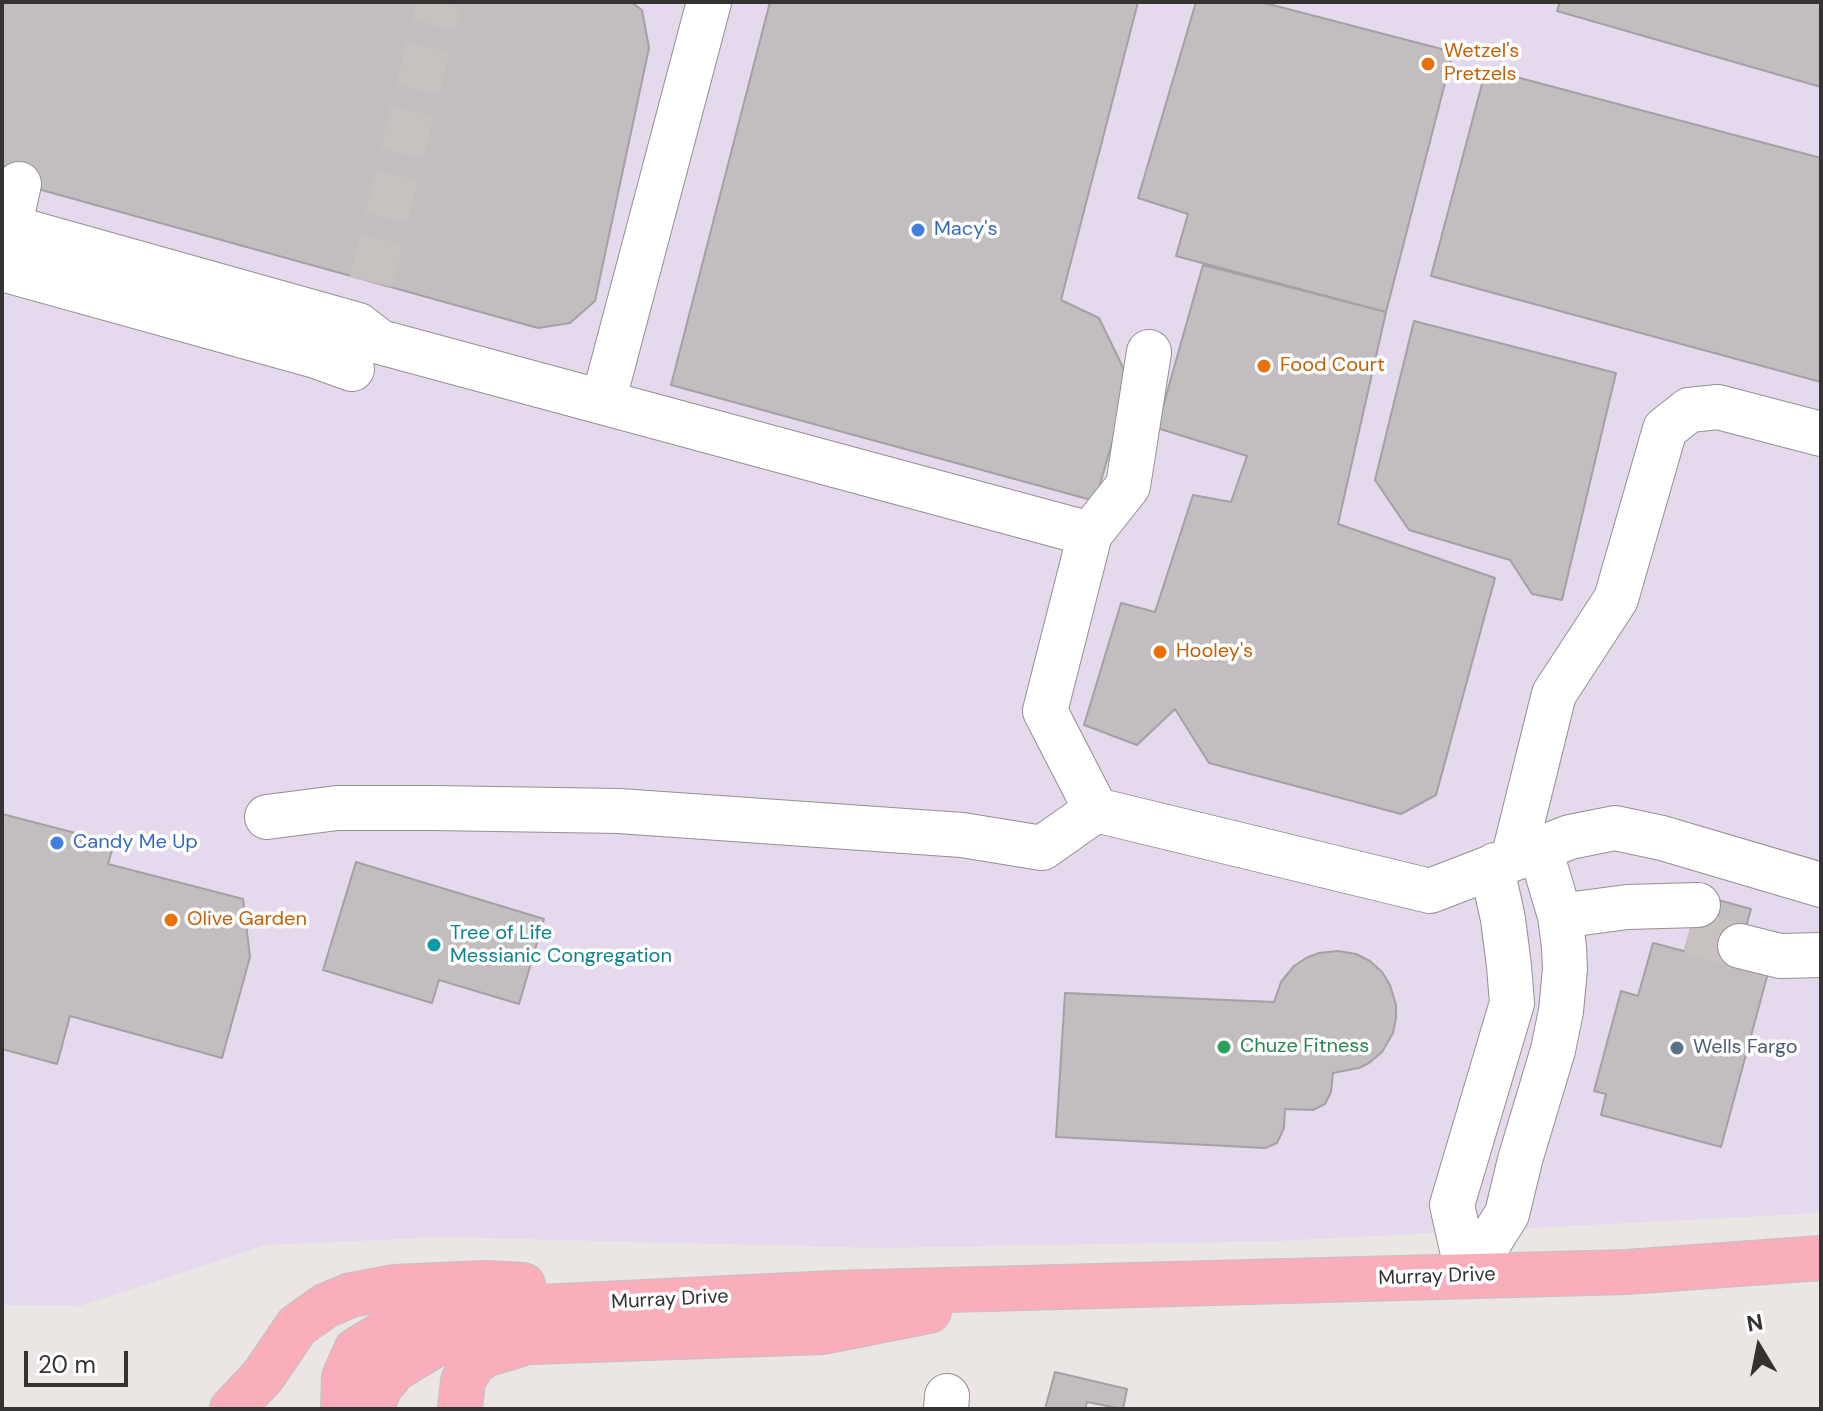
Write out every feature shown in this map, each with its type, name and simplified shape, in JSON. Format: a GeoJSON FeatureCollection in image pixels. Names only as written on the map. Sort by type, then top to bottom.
{"type":"FeatureCollection","features":[{"type":"Feature","properties":{"kind":"main road","name":"Murray Drive"},"geometry":{"type":"LineString","coordinates":[[343,1409],[344,1377],[356,1350],[394,1327],[499,1309],[753,1296],[1627,1272],[1821,1258]]}},
{"type":"Feature","properties":{"kind":"main road"},"geometry":{"type":"LineString","coordinates":[[232,1409],[263,1376],[297,1326],[325,1306],[373,1290],[485,1283],[753,1296]]}},
{"type":"Feature","properties":{"kind":"main road","name":"Murray Drive"},"geometry":{"type":"LineString","coordinates":[[371,1409],[380,1387],[395,1369],[433,1346],[451,1340],[489,1335],[531,1342],[823,1332],[1053,1288]]}},
{"type":"Feature","properties":{"kind":"main road"},"geometry":{"type":"LineString","coordinates":[[460,1409],[463,1381],[473,1363],[503,1348],[531,1342]]}},
{"type":"Feature","properties":{"kind":"lane"},"geometry":{"type":"LineString","coordinates":[[603,402],[709,2]]}},
{"type":"Feature","properties":{"kind":"lane"},"geometry":{"type":"LineString","coordinates":[[19,184],[4,236],[358,325],[380,342],[1090,534]]}},
{"type":"Feature","properties":{"kind":"lane"},"geometry":{"type":"LineString","coordinates":[[2,269],[316,356],[352,369]]}},
{"type":"Feature","properties":{"kind":"lane"},"geometry":{"type":"LineString","coordinates":[[1096,810],[1045,711],[1090,534],[1128,486],[1149,352]]}},
{"type":"Feature","properties":{"kind":"lane"},"geometry":{"type":"LineString","coordinates":[[1468,1276],[1452,1205],[1512,1003],[1503,919],[1494,878],[1516,858],[1554,694],[1616,599],[1665,429],[1689,410],[1718,407],[1821,434]]}},
{"type":"Feature","properties":{"kind":"lane"},"geometry":{"type":"LineString","coordinates":[[267,817],[337,808],[619,811],[962,835],[1042,848],[1096,810],[1430,891],[1570,837],[1615,828],[1662,838],[1821,885]]}},
{"type":"Feature","properties":{"kind":"lane"},"geometry":{"type":"LineString","coordinates":[[1468,1276],[1507,1214],[1561,1011],[1565,969],[1560,916],[1516,858]]}},
{"type":"Feature","properties":{"kind":"lane"},"geometry":{"type":"LineString","coordinates":[[1560,916],[1627,907],[1694,919]]}},
{"type":"Feature","properties":{"kind":"lane"},"geometry":{"type":"LineString","coordinates":[[1744,932],[1780,956],[1821,952]]}},
{"type":"Feature","properties":{"kind":"shaded area"},"geometry":{"type":"Polygon","coordinates":[[[2,2],[1821,2],[1821,1213],[1277,1241],[879,1248],[443,1237],[266,1245],[80,1306],[2,1305],[2,2]]]}},
{"type":"Feature","properties":{"kind":"building"},"geometry":{"type":"Polygon","coordinates":[[[2,2],[631,2],[642,10],[649,48],[595,301],[570,323],[538,328],[2,179],[2,2]]]}},
{"type":"Feature","properties":{"kind":"building"},"geometry":{"type":"Polygon","coordinates":[[[770,2],[1138,2],[1061,300],[1099,318],[1130,382],[1095,501],[671,385],[770,2]]]}},
{"type":"Feature","properties":{"kind":"building"},"geometry":{"type":"Polygon","coordinates":[[[1196,2],[1261,2],[1453,52],[1386,312],[1176,256],[1188,214],[1138,198],[1196,2]]]}},
{"type":"Feature","properties":{"kind":"building"},"geometry":{"type":"Polygon","coordinates":[[[1560,2],[1821,2],[1821,87],[1557,11],[1560,2]]]}},
{"type":"Feature","properties":{"kind":"building"},"geometry":{"type":"Polygon","coordinates":[[[1486,69],[1821,158],[1821,382],[1431,276],[1486,69]]]}},
{"type":"Feature","properties":{"kind":"building"},"geometry":{"type":"Polygon","coordinates":[[[1203,265],[1386,312],[1338,524],[1495,578],[1436,795],[1401,814],[1209,763],[1175,709],[1137,745],[1084,725],[1121,603],[1155,612],[1193,495],[1231,502],[1247,456],[1157,428],[1203,265]]]}},
{"type":"Feature","properties":{"kind":"building"},"geometry":{"type":"Polygon","coordinates":[[[1414,321],[1616,373],[1562,600],[1532,594],[1510,560],[1409,530],[1375,480],[1414,321]]]}},
{"type":"Feature","properties":{"kind":"building"},"geometry":{"type":"Polygon","coordinates":[[[2,814],[114,843],[108,864],[243,899],[250,957],[222,1058],[70,1016],[57,1064],[2,1049],[2,814]]]}},
{"type":"Feature","properties":{"kind":"building","name":"Tree of Life Messianic Congregation"},"geometry":{"type":"Polygon","coordinates":[[[356,862],[544,919],[519,1004],[439,980],[432,1003],[323,970],[356,862]]]}},
{"type":"Feature","properties":{"kind":"building"},"geometry":{"type":"Polygon","coordinates":[[[1700,895],[1751,909],[1735,965],[1685,951],[1700,895]]]}},
{"type":"Feature","properties":{"kind":"building","name":"Wells Fargo"},"geometry":{"type":"Polygon","coordinates":[[[1653,943],[1768,973],[1721,1147],[1601,1115],[1606,1094],[1594,1091],[1621,991],[1638,996],[1653,943]]]}},
{"type":"Feature","properties":{"kind":"building","name":"Chuze Fitness"},"geometry":{"type":"Polygon","coordinates":[[[1338,951],[1356,954],[1382,972],[1396,1005],[1393,1033],[1382,1052],[1369,1063],[1333,1073],[1331,1092],[1325,1104],[1313,1110],[1285,1109],[1284,1128],[1277,1143],[1265,1148],[1056,1137],[1065,993],[1274,1002],[1281,982],[1294,966],[1319,953],[1338,951]]]}},
{"type":"Feature","properties":{"kind":"building"},"geometry":{"type":"Polygon","coordinates":[[[1055,1372],[1127,1389],[1123,1409],[1087,1402],[1085,1409],[1045,1409],[1055,1372]]]}},
{"type":"Feature","properties":{"kind":"tunnel"},"geometry":{"type":"LineString","coordinates":[[371,282],[439,2]]}},
{"type":"Feature","properties":{"kind":"tunnel"},"geometry":{"type":"LineString","coordinates":[[1689,933],[1740,946]]}},
{"type":"Feature","properties":{"kind":"place","name":"Wetzel's Pretzels"},"geometry":{"type":"Point","coordinates":[1428,64]}},
{"type":"Feature","properties":{"kind":"place","name":"Macy's"},"geometry":{"type":"Point","coordinates":[918,230]}},
{"type":"Feature","properties":{"kind":"place","name":"Food Court"},"geometry":{"type":"Point","coordinates":[1264,366]}},
{"type":"Feature","properties":{"kind":"place","name":"Hooley's"},"geometry":{"type":"Point","coordinates":[1160,652]}},
{"type":"Feature","properties":{"kind":"place","name":"Candy Me Up"},"geometry":{"type":"Point","coordinates":[57,843]}},
{"type":"Feature","properties":{"kind":"place","name":"Olive Garden"},"geometry":{"type":"Point","coordinates":[171,920]}},
{"type":"Feature","properties":{"kind":"place","name":"Tree of Life Messianic Congregation"},"geometry":{"type":"Point","coordinates":[434,945]}},
{"type":"Feature","properties":{"kind":"place","name":"Chuze Fitness"},"geometry":{"type":"Point","coordinates":[1224,1047]}},
{"type":"Feature","properties":{"kind":"place","name":"Wells Fargo"},"geometry":{"type":"Point","coordinates":[1677,1048]}}]}
